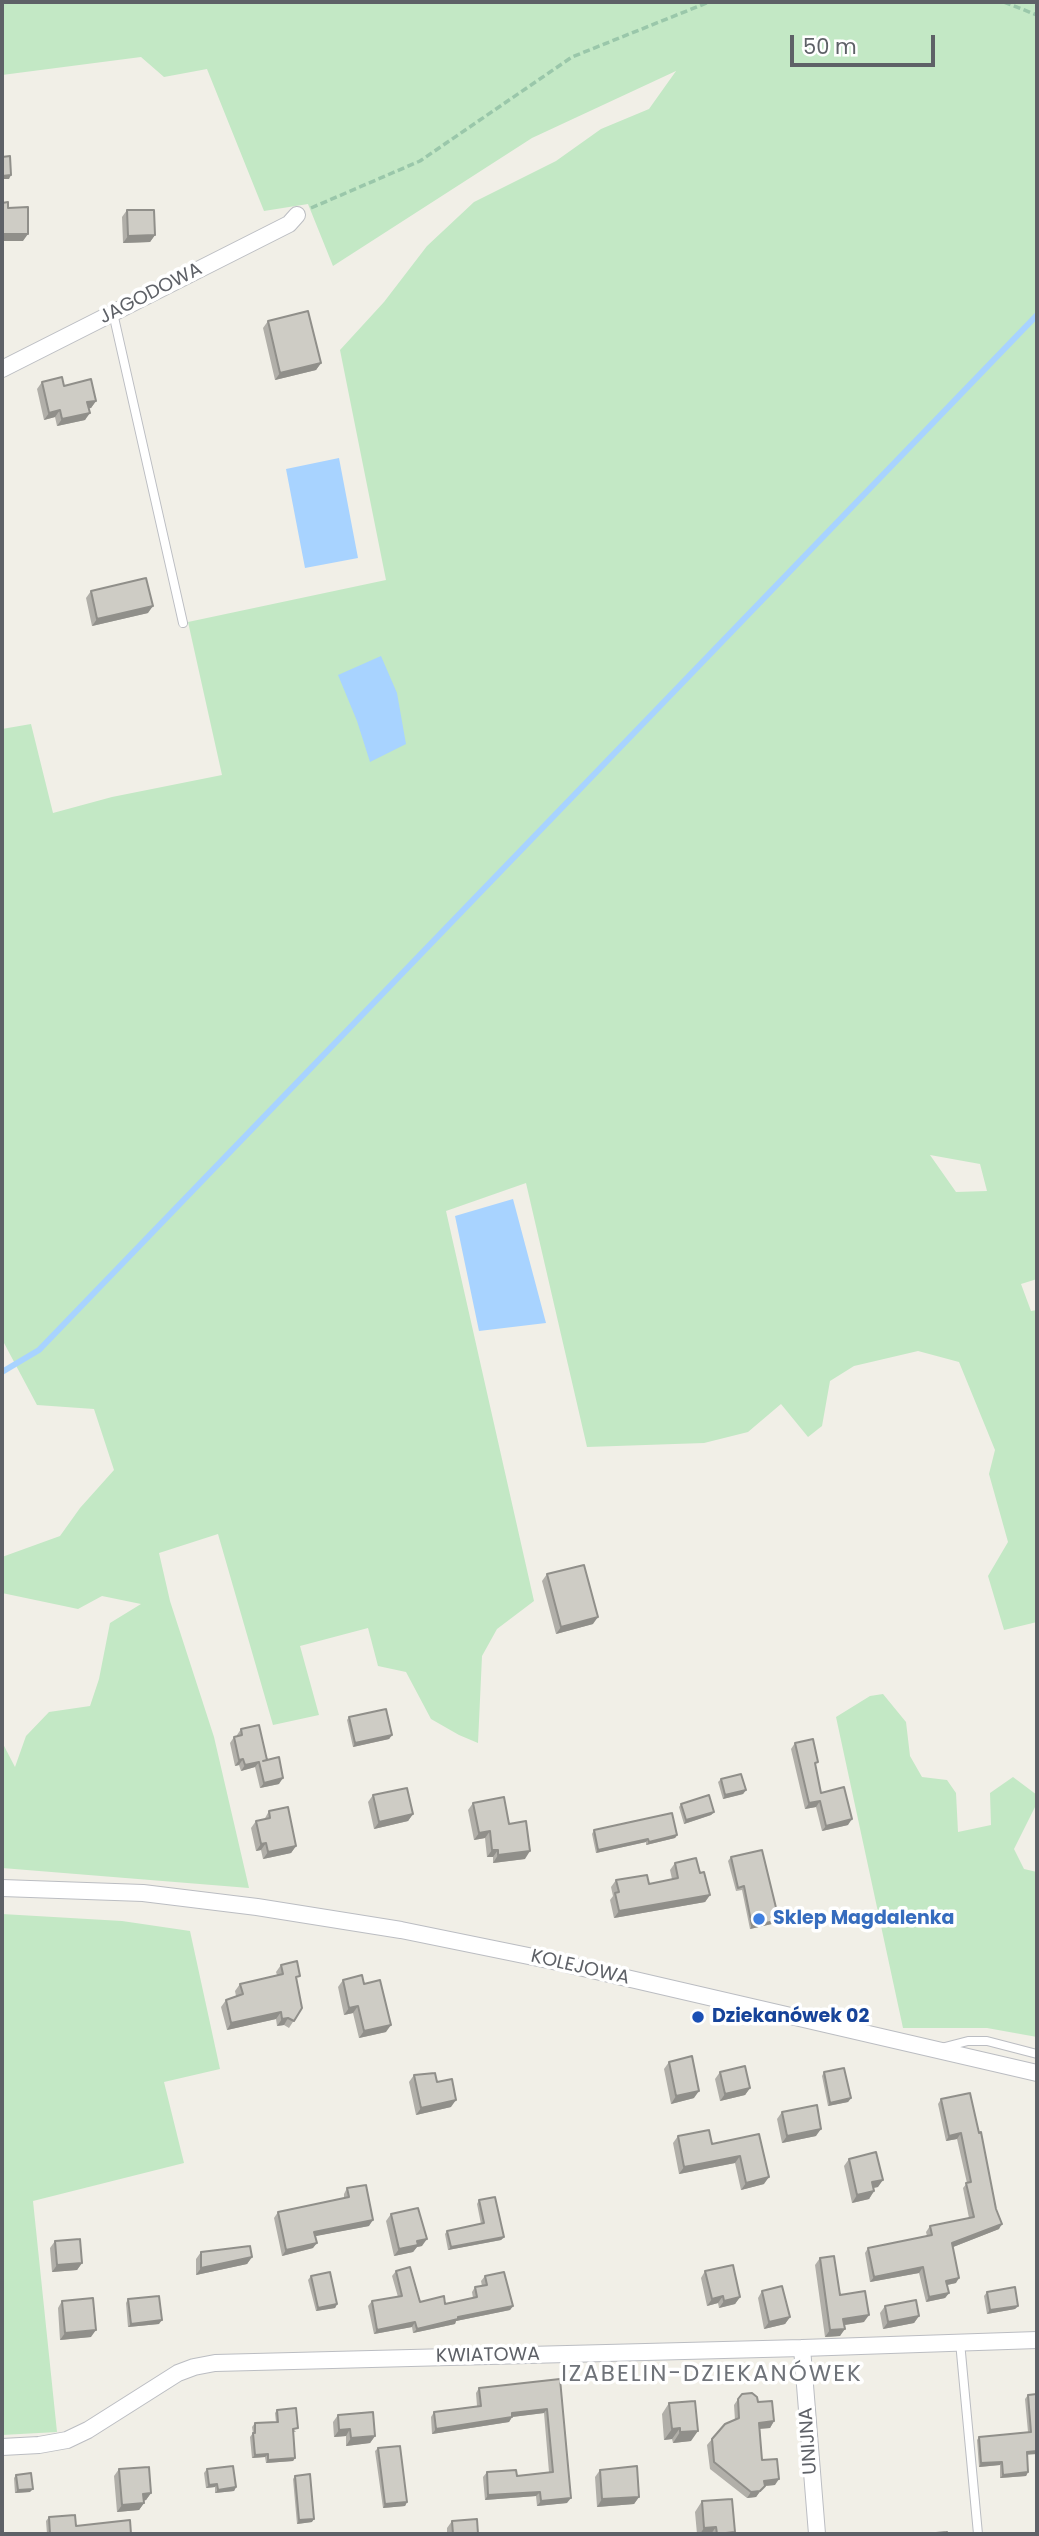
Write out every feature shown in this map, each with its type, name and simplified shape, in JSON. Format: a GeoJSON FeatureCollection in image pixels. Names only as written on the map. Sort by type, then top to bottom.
{"type":"FeatureCollection","features":[{"type":"Feature","properties":{"kind":"street","name":"JAGODOWA"},"geometry":{"type":"LineString","coordinates":[[2,369],[289,223],[297,215]]}},
{"type":"Feature","properties":{"kind":"street","name":"KOLEJOWA"},"geometry":{"type":"LineString","coordinates":[[2,1888],[118,1891],[280,1910],[466,1942],[1037,2073]]}},
{"type":"Feature","properties":{"kind":"street","name":"KWIATOWA"},"geometry":{"type":"LineString","coordinates":[[2,2447],[67,2440],[88,2430],[172,2377],[205,2364],[1037,2340]]}},
{"type":"Feature","properties":{"kind":"street","name":"UNIJNA"},"geometry":{"type":"LineString","coordinates":[[802,2348],[817,2534]]}},
{"type":"Feature","properties":{"kind":"lane"},"geometry":{"type":"LineString","coordinates":[[113,313],[183,623]]}},
{"type":"Feature","properties":{"kind":"lane"},"geometry":{"type":"LineString","coordinates":[[936,2050],[968,2040],[987,2041],[1037,2054]]}},
{"type":"Feature","properties":{"kind":"lane"},"geometry":{"type":"LineString","coordinates":[[960,2342],[978,2534]]}},
{"type":"Feature","properties":{"kind":"path"},"geometry":{"type":"LineString","coordinates":[[297,215],[420,161],[572,57],[709,2]]}},
{"type":"Feature","properties":{"kind":"path"},"geometry":{"type":"LineString","coordinates":[[1004,2],[1037,16]]}},
{"type":"Feature","properties":{"kind":"green space"},"geometry":{"type":"Polygon","coordinates":[[[2,2],[1037,2],[1037,1279],[1021,1284],[1031,1311],[1037,1310],[1037,1622],[1004,1630],[988,1576],[1008,1542],[989,1474],[995,1450],[959,1362],[918,1351],[854,1366],[830,1381],[822,1426],[808,1437],[781,1404],[748,1432],[704,1443],[587,1447],[526,1183],[446,1211],[534,1601],[497,1629],[482,1656],[478,1743],[431,1719],[406,1672],[378,1666],[368,1628],[300,1646],[319,1715],[273,1725],[218,1534],[159,1553],[170,1601],[214,1737],[249,1888],[2,1868],[2,1742],[15,1767],[26,1736],[49,1712],[90,1706],[99,1679],[110,1623],[141,1604],[102,1596],[78,1609],[2,1593],[2,1557],[60,1536],[80,1508],[114,1470],[94,1409],[37,1405],[2,1335],[2,729],[31,724],[53,813],[112,797],[222,775],[188,622],[386,580],[340,350],[384,302],[427,246],[474,202],[556,161],[601,129],[649,109],[676,71],[532,138],[333,266],[308,204],[264,211],[207,69],[164,77],[141,57],[2,75],[2,2]],[[930,1155],[956,1192],[987,1191],[980,1164],[930,1155]]]}},
{"type":"Feature","properties":{"kind":"green space"},"geometry":{"type":"Polygon","coordinates":[[[883,1694],[906,1722],[910,1756],[922,1777],[947,1780],[956,1793],[958,1832],[991,1825],[990,1793],[1013,1777],[1037,1795],[1037,1803],[1014,1849],[1024,1869],[1037,1872],[1037,2037],[987,2028],[903,2028],[836,1717],[870,1696],[883,1694]]]}},
{"type":"Feature","properties":{"kind":"green space"},"geometry":{"type":"Polygon","coordinates":[[[2,1914],[122,1921],[190,1931],[220,2069],[164,2082],[184,2163],[33,2201],[57,2432],[2,2435],[2,1914]]]}},
{"type":"Feature","properties":{"kind":"water"},"geometry":{"type":"Polygon","coordinates":[[[339,458],[358,558],[305,568],[286,469],[339,458]]]}},
{"type":"Feature","properties":{"kind":"water"},"geometry":{"type":"Polygon","coordinates":[[[381,656],[397,693],[406,744],[370,762],[338,675],[381,656]]]}},
{"type":"Feature","properties":{"kind":"water"},"geometry":{"type":"Polygon","coordinates":[[[513,1199],[546,1323],[479,1331],[455,1216],[513,1199]]]}},
{"type":"Feature","properties":{"kind":"building"},"geometry":{"type":"Polygon","coordinates":[[[10,156],[11,175],[2,176],[2,157],[10,156]]]}},
{"type":"Feature","properties":{"kind":"building"},"geometry":{"type":"Polygon","coordinates":[[[8,202],[8,208],[28,207],[28,234],[3,234],[2,203],[8,202]]]}},
{"type":"Feature","properties":{"kind":"building"},"geometry":{"type":"Polygon","coordinates":[[[127,210],[154,210],[155,235],[128,236],[127,210]]]}},
{"type":"Feature","properties":{"kind":"building"},"geometry":{"type":"Polygon","coordinates":[[[308,311],[321,363],[280,373],[268,321],[308,311]]]}},
{"type":"Feature","properties":{"kind":"building"},"geometry":{"type":"Polygon","coordinates":[[[62,377],[64,386],[91,379],[96,401],[87,402],[90,413],[62,419],[60,410],[49,413],[42,382],[62,377]]]}},
{"type":"Feature","properties":{"kind":"building"},"geometry":{"type":"Polygon","coordinates":[[[146,578],[153,606],[97,619],[91,591],[146,578]]]}},
{"type":"Feature","properties":{"kind":"building"},"geometry":{"type":"Polygon","coordinates":[[[584,1565],[598,1617],[561,1627],[547,1574],[584,1565]]]}},
{"type":"Feature","properties":{"kind":"building"},"geometry":{"type":"Polygon","coordinates":[[[386,1709],[392,1735],[355,1743],[349,1717],[386,1709]]]}},
{"type":"Feature","properties":{"kind":"building"},"geometry":{"type":"Polygon","coordinates":[[[259,1725],[267,1760],[279,1757],[283,1778],[264,1783],[259,1762],[245,1765],[243,1759],[239,1760],[234,1737],[242,1735],[241,1729],[259,1725]]]}},
{"type":"Feature","properties":{"kind":"building"},"geometry":{"type":"Polygon","coordinates":[[[813,1739],[821,1793],[844,1787],[852,1819],[826,1826],[820,1801],[809,1803],[795,1743],[813,1739]]]}},
{"type":"Feature","properties":{"kind":"building"},"geometry":{"type":"Polygon","coordinates":[[[741,1774],[746,1790],[725,1795],[721,1779],[741,1774]]]}},
{"type":"Feature","properties":{"kind":"building"},"geometry":{"type":"Polygon","coordinates":[[[407,1788],[413,1814],[379,1822],[373,1795],[407,1788]]]}},
{"type":"Feature","properties":{"kind":"building"},"geometry":{"type":"Polygon","coordinates":[[[709,1795],[714,1812],[686,1820],[681,1804],[709,1795]]]}},
{"type":"Feature","properties":{"kind":"building"},"geometry":{"type":"Polygon","coordinates":[[[504,1797],[509,1824],[526,1821],[530,1851],[498,1855],[498,1850],[492,1850],[490,1831],[479,1833],[473,1803],[504,1797]]]}},
{"type":"Feature","properties":{"kind":"building"},"geometry":{"type":"Polygon","coordinates":[[[288,1807],[296,1846],[268,1852],[266,1843],[261,1844],[256,1821],[270,1818],[269,1811],[288,1807]]]}},
{"type":"Feature","properties":{"kind":"building"},"geometry":{"type":"Polygon","coordinates":[[[672,1813],[677,1835],[598,1850],[594,1830],[672,1813]]]}},
{"type":"Feature","properties":{"kind":"building"},"geometry":{"type":"Polygon","coordinates":[[[762,1850],[779,1920],[752,1926],[744,1886],[738,1888],[731,1857],[762,1850]]]}},
{"type":"Feature","properties":{"kind":"building"},"geometry":{"type":"Polygon","coordinates":[[[696,1858],[700,1873],[704,1872],[710,1895],[619,1911],[615,1893],[619,1892],[616,1880],[647,1875],[649,1884],[678,1878],[675,1863],[696,1858]]]}},
{"type":"Feature","properties":{"kind":"building"},"geometry":{"type":"Polygon","coordinates":[[[297,1961],[300,1976],[296,1977],[302,2008],[294,2021],[282,2019],[281,2012],[231,2023],[226,2000],[243,1994],[240,1984],[283,1974],[281,1965],[297,1961]]]}},
{"type":"Feature","properties":{"kind":"building"},"geometry":{"type":"Polygon","coordinates":[[[362,1975],[364,1984],[380,1980],[391,2025],[364,2031],[358,2006],[349,2008],[343,1980],[362,1975]]]}},
{"type":"Feature","properties":{"kind":"building"},"geometry":{"type":"Polygon","coordinates":[[[692,2056],[699,2091],[676,2096],[669,2062],[692,2056]]]}},
{"type":"Feature","properties":{"kind":"building"},"geometry":{"type":"Polygon","coordinates":[[[745,2066],[750,2088],[725,2094],[720,2072],[745,2066]]]}},
{"type":"Feature","properties":{"kind":"building"},"geometry":{"type":"Polygon","coordinates":[[[844,2068],[851,2098],[830,2103],[824,2072],[844,2068]]]}},
{"type":"Feature","properties":{"kind":"building"},"geometry":{"type":"Polygon","coordinates":[[[435,2073],[437,2082],[452,2079],[456,2100],[421,2108],[414,2075],[435,2073]]]}},
{"type":"Feature","properties":{"kind":"building"},"geometry":{"type":"Polygon","coordinates":[[[970,2093],[979,2133],[981,2132],[996,2209],[1002,2224],[952,2243],[959,2278],[946,2281],[949,2293],[929,2297],[923,2267],[874,2277],[868,2248],[932,2235],[930,2226],[974,2217],[966,2183],[971,2182],[961,2133],[949,2136],[941,2099],[970,2093]]]}},
{"type":"Feature","properties":{"kind":"building"},"geometry":{"type":"Polygon","coordinates":[[[817,2105],[821,2129],[787,2136],[782,2112],[817,2105]]]}},
{"type":"Feature","properties":{"kind":"building"},"geometry":{"type":"Polygon","coordinates":[[[709,2130],[712,2144],[759,2134],[769,2177],[746,2183],[740,2156],[684,2167],[678,2136],[709,2130]]]}},
{"type":"Feature","properties":{"kind":"building"},"geometry":{"type":"Polygon","coordinates":[[[876,2152],[883,2180],[872,2182],[874,2191],[857,2195],[849,2159],[876,2152]]]}},
{"type":"Feature","properties":{"kind":"building"},"geometry":{"type":"Polygon","coordinates":[[[366,2185],[373,2220],[314,2232],[317,2243],[286,2250],[278,2212],[349,2197],[347,2188],[366,2185]]]}},
{"type":"Feature","properties":{"kind":"building"},"geometry":{"type":"Polygon","coordinates":[[[495,2197],[504,2237],[451,2247],[447,2231],[484,2223],[479,2200],[495,2197]]]}},
{"type":"Feature","properties":{"kind":"building"},"geometry":{"type":"Polygon","coordinates":[[[418,2208],[427,2239],[417,2241],[418,2245],[399,2249],[391,2214],[418,2208]]]}},
{"type":"Feature","properties":{"kind":"building"},"geometry":{"type":"Polygon","coordinates":[[[80,2239],[82,2263],[57,2265],[55,2241],[80,2239]]]}},
{"type":"Feature","properties":{"kind":"building"},"geometry":{"type":"Polygon","coordinates":[[[250,2246],[252,2257],[201,2268],[201,2252],[250,2246]]]}},
{"type":"Feature","properties":{"kind":"building"},"geometry":{"type":"Polygon","coordinates":[[[834,2256],[840,2295],[865,2291],[869,2315],[843,2319],[845,2329],[830,2330],[820,2258],[834,2256]]]}},
{"type":"Feature","properties":{"kind":"building"},"geometry":{"type":"Polygon","coordinates":[[[733,2265],[740,2297],[724,2301],[723,2296],[712,2299],[705,2271],[733,2265]]]}},
{"type":"Feature","properties":{"kind":"building"},"geometry":{"type":"Polygon","coordinates":[[[410,2267],[420,2302],[444,2296],[445,2304],[477,2297],[475,2287],[487,2285],[485,2276],[504,2272],[513,2306],[458,2317],[417,2329],[415,2322],[377,2330],[372,2301],[402,2296],[396,2271],[410,2267]]]}},
{"type":"Feature","properties":{"kind":"building"},"geometry":{"type":"Polygon","coordinates":[[[330,2272],[337,2304],[318,2308],[311,2276],[330,2272]]]}},
{"type":"Feature","properties":{"kind":"building"},"geometry":{"type":"Polygon","coordinates":[[[782,2286],[790,2317],[769,2322],[762,2291],[782,2286]]]}},
{"type":"Feature","properties":{"kind":"building"},"geometry":{"type":"Polygon","coordinates":[[[1015,2287],[1018,2306],[990,2310],[987,2292],[1015,2287]]]}},
{"type":"Feature","properties":{"kind":"building"},"geometry":{"type":"Polygon","coordinates":[[[159,2296],[162,2320],[131,2324],[128,2299],[159,2296]]]}},
{"type":"Feature","properties":{"kind":"building"},"geometry":{"type":"Polygon","coordinates":[[[93,2298],[96,2330],[65,2333],[62,2301],[93,2298]]]}},
{"type":"Feature","properties":{"kind":"building"},"geometry":{"type":"Polygon","coordinates":[[[916,2300],[919,2316],[888,2322],[885,2306],[916,2300]]]}},
{"type":"Feature","properties":{"kind":"building"},"geometry":{"type":"Polygon","coordinates":[[[560,2379],[571,2498],[541,2501],[540,2492],[488,2495],[487,2472],[516,2470],[517,2476],[553,2472],[547,2409],[512,2413],[512,2417],[436,2429],[434,2412],[481,2406],[479,2388],[560,2379]]]}},
{"type":"Feature","properties":{"kind":"building"},"geometry":{"type":"Polygon","coordinates":[[[752,2393],[758,2402],[772,2401],[774,2421],[759,2423],[762,2460],[777,2459],[779,2479],[764,2481],[765,2486],[760,2491],[751,2492],[714,2462],[712,2439],[725,2424],[739,2418],[738,2399],[742,2394],[752,2393]]]}},
{"type":"Feature","properties":{"kind":"building"},"geometry":{"type":"Polygon","coordinates":[[[1037,2394],[1037,2451],[1027,2452],[1028,2472],[1003,2475],[1002,2462],[981,2463],[979,2437],[1031,2432],[1028,2395],[1037,2394]]]}},
{"type":"Feature","properties":{"kind":"building"},"geometry":{"type":"Polygon","coordinates":[[[695,2401],[698,2431],[680,2432],[680,2428],[672,2429],[669,2403],[695,2401]]]}},
{"type":"Feature","properties":{"kind":"building"},"geometry":{"type":"Polygon","coordinates":[[[296,2408],[298,2428],[293,2429],[295,2458],[268,2460],[268,2454],[255,2455],[255,2423],[278,2422],[277,2410],[296,2408]]]}},
{"type":"Feature","properties":{"kind":"building"},"geometry":{"type":"Polygon","coordinates":[[[373,2412],[375,2436],[351,2438],[350,2429],[339,2430],[338,2415],[373,2412]]]}},
{"type":"Feature","properties":{"kind":"building"},"geometry":{"type":"Polygon","coordinates":[[[400,2446],[407,2502],[385,2504],[378,2448],[400,2446]]]}},
{"type":"Feature","properties":{"kind":"building"},"geometry":{"type":"Polygon","coordinates":[[[233,2466],[236,2487],[218,2490],[217,2484],[209,2485],[207,2469],[233,2466]]]}},
{"type":"Feature","properties":{"kind":"building"},"geometry":{"type":"Polygon","coordinates":[[[637,2466],[639,2497],[602,2499],[600,2470],[637,2466]]]}},
{"type":"Feature","properties":{"kind":"building"},"geometry":{"type":"Polygon","coordinates":[[[149,2467],[151,2493],[143,2494],[144,2503],[122,2505],[119,2469],[149,2467]]]}},
{"type":"Feature","properties":{"kind":"building"},"geometry":{"type":"Polygon","coordinates":[[[31,2473],[33,2489],[18,2490],[16,2475],[31,2473]]]}},
{"type":"Feature","properties":{"kind":"building"},"geometry":{"type":"Polygon","coordinates":[[[310,2474],[314,2519],[299,2520],[295,2476],[310,2474]]]}},
{"type":"Feature","properties":{"kind":"building"},"geometry":{"type":"Polygon","coordinates":[[[732,2499],[735,2532],[717,2534],[716,2527],[704,2528],[702,2501],[732,2499]]]}},
{"type":"Feature","properties":{"kind":"building"},"geometry":{"type":"Polygon","coordinates":[[[75,2515],[76,2526],[130,2520],[131,2534],[50,2534],[49,2517],[75,2515]]]}},
{"type":"Feature","properties":{"kind":"building"},"geometry":{"type":"Polygon","coordinates":[[[477,2519],[478,2534],[453,2534],[452,2521],[477,2519]]]}},
{"type":"Feature","properties":{"kind":"waterway"},"geometry":{"type":"LineString","coordinates":[[2,1372],[39,1350],[1037,315]]}},
{"type":"Feature","properties":{"kind":"place","name":"Sklep Magdalenka"},"geometry":{"type":"Point","coordinates":[759,1919]}},
{"type":"Feature","properties":{"kind":"place","name":"Dziekanówek 02"},"geometry":{"type":"Point","coordinates":[698,2017]}},
{"type":"Feature","properties":{"kind":"district","name":"IZABELIN-DZIEKANÓWEK"},"geometry":{"type":"Point","coordinates":[712,2375]}}]}
